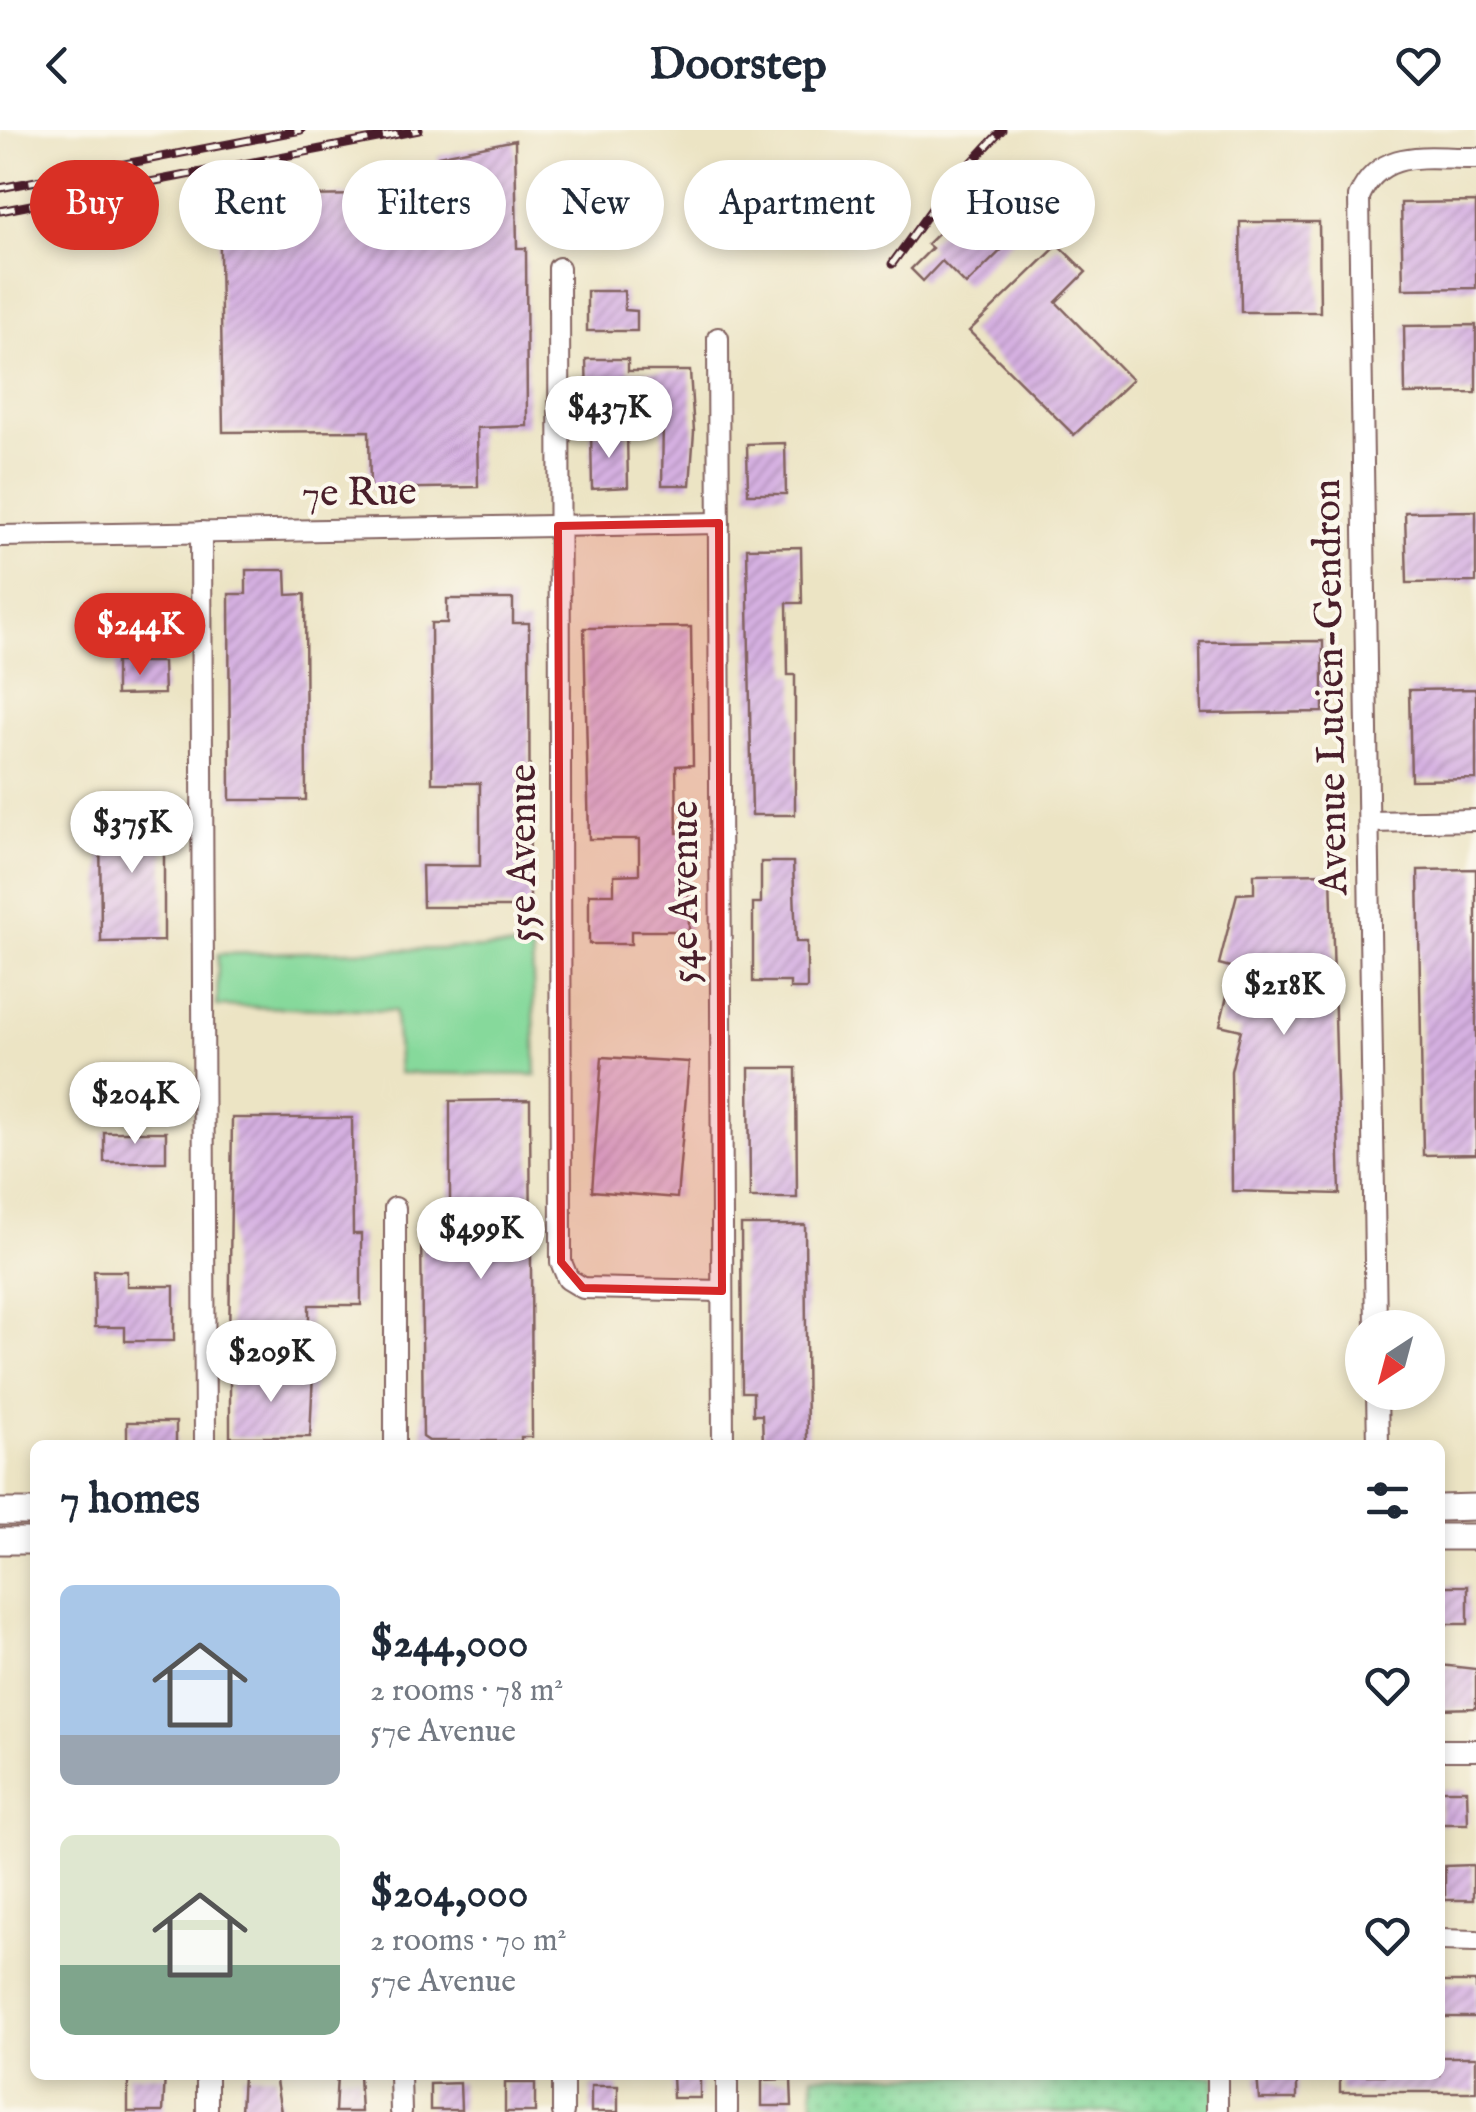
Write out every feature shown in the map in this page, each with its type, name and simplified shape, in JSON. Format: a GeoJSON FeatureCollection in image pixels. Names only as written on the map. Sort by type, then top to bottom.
{"type":"FeatureCollection","features":[{"type":"Feature","properties":{"kind":"street","name":"Avenue Lucien-Gendron"},"geometry":{"type":"LineString","coordinates":[[1376,1310],[1359,197],[1374,170],[1406,159],[1476,158]]}},
{"type":"Feature","properties":{"kind":"street","name":"55e Avenue"},"geometry":{"type":"LineString","coordinates":[[559,268],[563,1271],[582,1288],[722,1291]]}},
{"type":"Feature","properties":{"kind":"street","name":"54e Avenue"},"geometry":{"type":"LineString","coordinates":[[718,338],[724,1440]]}},
{"type":"Feature","properties":{"kind":"street","name":"7e Rue"},"geometry":{"type":"LineString","coordinates":[[0,536],[719,523]]}},
{"type":"Feature","properties":{"kind":"street"},"geometry":{"type":"LineString","coordinates":[[201,532],[205,1440]]}},
{"type":"Feature","properties":{"kind":"street"},"geometry":{"type":"LineString","coordinates":[[1369,822],[1476,820]]}},
{"type":"Feature","properties":{"kind":"street"},"geometry":{"type":"LineString","coordinates":[[395,1208],[396,1440]]}},
{"type":"Feature","properties":{"kind":"street"},"geometry":{"type":"LineString","coordinates":[[1378,1410],[1378,1440]]}},
{"type":"Feature","properties":{"kind":"street"},"geometry":{"type":"LineString","coordinates":[[1445,1508],[1476,1507]]}},
{"type":"Feature","properties":{"kind":"street"},"geometry":{"type":"LineString","coordinates":[[0,1512],[30,1512]]}},
{"type":"Feature","properties":{"kind":"street"},"geometry":{"type":"LineString","coordinates":[[1445,1538],[1476,1537]]}},
{"type":"Feature","properties":{"kind":"street"},"geometry":{"type":"LineString","coordinates":[[0,1541],[30,1540]]}},
{"type":"Feature","properties":{"kind":"street"},"geometry":{"type":"LineString","coordinates":[[1445,1750],[1476,1750]]}},
{"type":"Feature","properties":{"kind":"street"},"geometry":{"type":"LineString","coordinates":[[1445,1940],[1476,1941]]}},
{"type":"Feature","properties":{"kind":"street"},"geometry":{"type":"LineString","coordinates":[[207,2080],[207,2112]]}},
{"type":"Feature","properties":{"kind":"street"},"geometry":{"type":"LineString","coordinates":[[400,2080],[401,2112]]}},
{"type":"Feature","properties":{"kind":"street"},"geometry":{"type":"LineString","coordinates":[[563,2080],[564,2112]]}},
{"type":"Feature","properties":{"kind":"street"},"geometry":{"type":"LineString","coordinates":[[727,2080],[728,2112]]}},
{"type":"Feature","properties":{"kind":"street"},"geometry":{"type":"LineString","coordinates":[[1217,2080],[1217,2112]]}},
{"type":"Feature","properties":{"kind":"highlighted area"},"geometry":{"type":"Polygon","coordinates":[[[719,523],[722,1291],[583,1288],[561,1262],[558,526],[719,523]]]}},
{"type":"Feature","properties":{"kind":"green space"},"geometry":{"type":"Polygon","coordinates":[[[532,947],[536,1075],[399,1073],[395,1011],[217,1006],[218,954],[532,947]]]}},
{"type":"Feature","properties":{"kind":"green space"},"geometry":{"type":"Polygon","coordinates":[[[813,2080],[1216,2080],[1216,2112],[813,2112],[813,2080]]]}},
{"type":"Feature","properties":{"kind":"building"},"geometry":{"type":"Polygon","coordinates":[[[515,140],[517,248],[526,248],[527,426],[477,428],[478,487],[370,489],[369,431],[223,432],[220,250],[322,250],[322,196],[342,195],[342,250],[506,250],[506,160],[438,160],[438,156],[515,140]]]}},
{"type":"Feature","properties":{"kind":"building"},"geometry":{"type":"Polygon","coordinates":[[[1476,202],[1476,288],[1403,289],[1401,203],[1476,202]]]}},
{"type":"Feature","properties":{"kind":"building"},"geometry":{"type":"Polygon","coordinates":[[[1240,222],[1319,222],[1320,312],[1241,312],[1240,222]]]}},
{"type":"Feature","properties":{"kind":"building"},"geometry":{"type":"Polygon","coordinates":[[[931,249],[1001,250],[966,285],[942,261],[923,281],[911,269],[931,249]]]}},
{"type":"Feature","properties":{"kind":"building"},"geometry":{"type":"Polygon","coordinates":[[[1053,250],[1063,250],[1086,272],[1056,302],[1132,380],[1074,435],[969,331],[1053,250]]]}},
{"type":"Feature","properties":{"kind":"building"},"geometry":{"type":"Polygon","coordinates":[[[587,291],[624,291],[625,310],[637,311],[637,331],[587,331],[587,291]]]}},
{"type":"Feature","properties":{"kind":"building"},"geometry":{"type":"Polygon","coordinates":[[[1476,325],[1476,393],[1405,394],[1404,326],[1476,325]]]}},
{"type":"Feature","properties":{"kind":"building"},"geometry":{"type":"Polygon","coordinates":[[[586,359],[628,359],[628,371],[690,371],[694,432],[690,485],[662,485],[663,417],[646,418],[645,402],[587,403],[586,359]]]}},
{"type":"Feature","properties":{"kind":"building"},"geometry":{"type":"Polygon","coordinates":[[[591,433],[627,433],[628,487],[592,489],[591,433]]]}},
{"type":"Feature","properties":{"kind":"building"},"geometry":{"type":"Polygon","coordinates":[[[785,443],[786,494],[748,494],[747,444],[785,443]]]}},
{"type":"Feature","properties":{"kind":"building"},"geometry":{"type":"Polygon","coordinates":[[[1476,511],[1476,582],[1407,583],[1405,512],[1476,511]]]}},
{"type":"Feature","properties":{"kind":"building"},"geometry":{"type":"Polygon","coordinates":[[[801,547],[802,603],[787,603],[788,675],[795,675],[795,815],[752,815],[747,548],[801,547]]]}},
{"type":"Feature","properties":{"kind":"building"},"geometry":{"type":"Polygon","coordinates":[[[246,570],[286,570],[287,595],[305,594],[306,800],[230,800],[229,594],[246,594],[246,570]]]}},
{"type":"Feature","properties":{"kind":"building"},"geometry":{"type":"Polygon","coordinates":[[[447,599],[513,599],[513,623],[529,623],[530,907],[423,907],[422,866],[480,866],[480,783],[432,783],[431,623],[447,623],[447,599]]]}},
{"type":"Feature","properties":{"kind":"building"},"geometry":{"type":"Polygon","coordinates":[[[691,627],[693,765],[676,766],[677,833],[694,833],[694,861],[688,861],[689,931],[631,931],[631,944],[589,944],[589,894],[614,894],[614,875],[639,874],[639,839],[589,839],[584,628],[691,627]]]}},
{"type":"Feature","properties":{"kind":"building"},"geometry":{"type":"Polygon","coordinates":[[[1323,641],[1323,712],[1201,714],[1200,642],[1323,641]]]}},
{"type":"Feature","properties":{"kind":"building"},"geometry":{"type":"Polygon","coordinates":[[[116,662],[163,662],[164,694],[116,695],[116,662]]]}},
{"type":"Feature","properties":{"kind":"building"},"geometry":{"type":"Polygon","coordinates":[[[1476,689],[1476,779],[1411,780],[1409,690],[1476,689]]]}},
{"type":"Feature","properties":{"kind":"building"},"geometry":{"type":"Polygon","coordinates":[[[164,811],[164,941],[101,942],[100,812],[164,811]]]}},
{"type":"Feature","properties":{"kind":"building"},"geometry":{"type":"Polygon","coordinates":[[[761,862],[793,862],[796,942],[807,942],[807,989],[790,989],[790,982],[753,982],[753,903],[761,903],[761,862]]]}},
{"type":"Feature","properties":{"kind":"building"},"geometry":{"type":"Polygon","coordinates":[[[1476,869],[1476,1154],[1423,1155],[1418,870],[1476,869]]]}},
{"type":"Feature","properties":{"kind":"building"},"geometry":{"type":"Polygon","coordinates":[[[1331,873],[1340,1194],[1232,1191],[1231,1071],[1241,1030],[1220,1025],[1228,992],[1317,990],[1219,964],[1237,894],[1254,893],[1254,874],[1331,873]]]}},
{"type":"Feature","properties":{"kind":"building"},"geometry":{"type":"Polygon","coordinates":[[[602,1057],[689,1062],[677,1198],[592,1191],[602,1057]]]}},
{"type":"Feature","properties":{"kind":"building"},"geometry":{"type":"Polygon","coordinates":[[[749,1068],[796,1068],[797,1198],[750,1198],[749,1068]]]}},
{"type":"Feature","properties":{"kind":"building"},"geometry":{"type":"Polygon","coordinates":[[[530,1100],[532,1437],[521,1440],[423,1437],[421,1227],[450,1227],[450,1101],[530,1100]]]}},
{"type":"Feature","properties":{"kind":"building"},"geometry":{"type":"Polygon","coordinates":[[[232,1118],[352,1118],[353,1234],[361,1234],[361,1305],[309,1305],[309,1327],[301,1327],[301,1346],[229,1346],[232,1118]]]}},
{"type":"Feature","properties":{"kind":"building"},"geometry":{"type":"Polygon","coordinates":[[[104,1132],[166,1132],[166,1162],[104,1162],[104,1132]]]}},
{"type":"Feature","properties":{"kind":"building"},"geometry":{"type":"Polygon","coordinates":[[[741,1225],[805,1225],[807,1440],[763,1440],[762,1415],[753,1415],[753,1392],[742,1392],[741,1225]]]}},
{"type":"Feature","properties":{"kind":"building"},"geometry":{"type":"Polygon","coordinates":[[[94,1271],[127,1271],[127,1286],[174,1286],[174,1341],[125,1341],[125,1327],[95,1327],[94,1271]]]}},
{"type":"Feature","properties":{"kind":"building"},"geometry":{"type":"Polygon","coordinates":[[[313,1373],[310,1437],[230,1437],[230,1374],[313,1373]]]}},
{"type":"Feature","properties":{"kind":"building"},"geometry":{"type":"Polygon","coordinates":[[[127,1422],[176,1422],[176,1440],[127,1440],[127,1422]]]}},
{"type":"Feature","properties":{"kind":"building"},"geometry":{"type":"Polygon","coordinates":[[[1445,1586],[1468,1586],[1468,1624],[1445,1624],[1445,1586]]]}},
{"type":"Feature","properties":{"kind":"building"},"geometry":{"type":"Polygon","coordinates":[[[1445,1666],[1476,1669],[1476,1708],[1445,1709],[1445,1666]]]}},
{"type":"Feature","properties":{"kind":"building"},"geometry":{"type":"Polygon","coordinates":[[[1445,1790],[1467,1790],[1468,1824],[1445,1824],[1445,1790]]]}},
{"type":"Feature","properties":{"kind":"building"},"geometry":{"type":"Polygon","coordinates":[[[1473,1865],[1473,1900],[1445,1900],[1445,1866],[1473,1865]]]}},
{"type":"Feature","properties":{"kind":"building"},"geometry":{"type":"Polygon","coordinates":[[[1445,1982],[1476,1982],[1476,2017],[1445,2017],[1445,1982]]]}},
{"type":"Feature","properties":{"kind":"building"},"geometry":{"type":"Polygon","coordinates":[[[1445,2057],[1476,2057],[1476,2092],[1340,2092],[1340,2080],[1445,2080],[1445,2057]]]}},
{"type":"Feature","properties":{"kind":"building"},"geometry":{"type":"Polygon","coordinates":[[[128,2080],[165,2080],[163,2112],[128,2112],[128,2080]]]}},
{"type":"Feature","properties":{"kind":"building"},"geometry":{"type":"Polygon","coordinates":[[[243,2080],[276,2080],[281,2112],[241,2111],[243,2080]]]}},
{"type":"Feature","properties":{"kind":"building"},"geometry":{"type":"Polygon","coordinates":[[[337,2080],[359,2080],[361,2112],[335,2112],[337,2080]]]}},
{"type":"Feature","properties":{"kind":"building"},"geometry":{"type":"Polygon","coordinates":[[[672,2080],[700,2080],[700,2098],[673,2098],[672,2080]]]}},
{"type":"Feature","properties":{"kind":"building"},"geometry":{"type":"Polygon","coordinates":[[[762,2080],[791,2080],[792,2106],[762,2106],[762,2080]]]}},
{"type":"Feature","properties":{"kind":"building"},"geometry":{"type":"Polygon","coordinates":[[[1257,2080],[1297,2080],[1297,2099],[1259,2099],[1257,2080]]]}},
{"type":"Feature","properties":{"kind":"building"},"geometry":{"type":"Polygon","coordinates":[[[460,2083],[461,2110],[430,2110],[430,2084],[460,2083]]]}},
{"type":"Feature","properties":{"kind":"building"},"geometry":{"type":"Polygon","coordinates":[[[505,2083],[535,2083],[535,2112],[505,2112],[505,2083]]]}},
{"type":"Feature","properties":{"kind":"building"},"geometry":{"type":"Polygon","coordinates":[[[591,2086],[618,2086],[618,2112],[591,2112],[591,2086]]]}},
{"type":"Feature","properties":{"kind":"railway"},"geometry":{"type":"LineString","coordinates":[[0,188],[301,130]]}},
{"type":"Feature","properties":{"kind":"railway"},"geometry":{"type":"LineString","coordinates":[[0,211],[419,130]]}},
{"type":"Feature","properties":{"kind":"railway"},"geometry":{"type":"LineString","coordinates":[[892,264],[944,192],[1002,130]]}}]}
